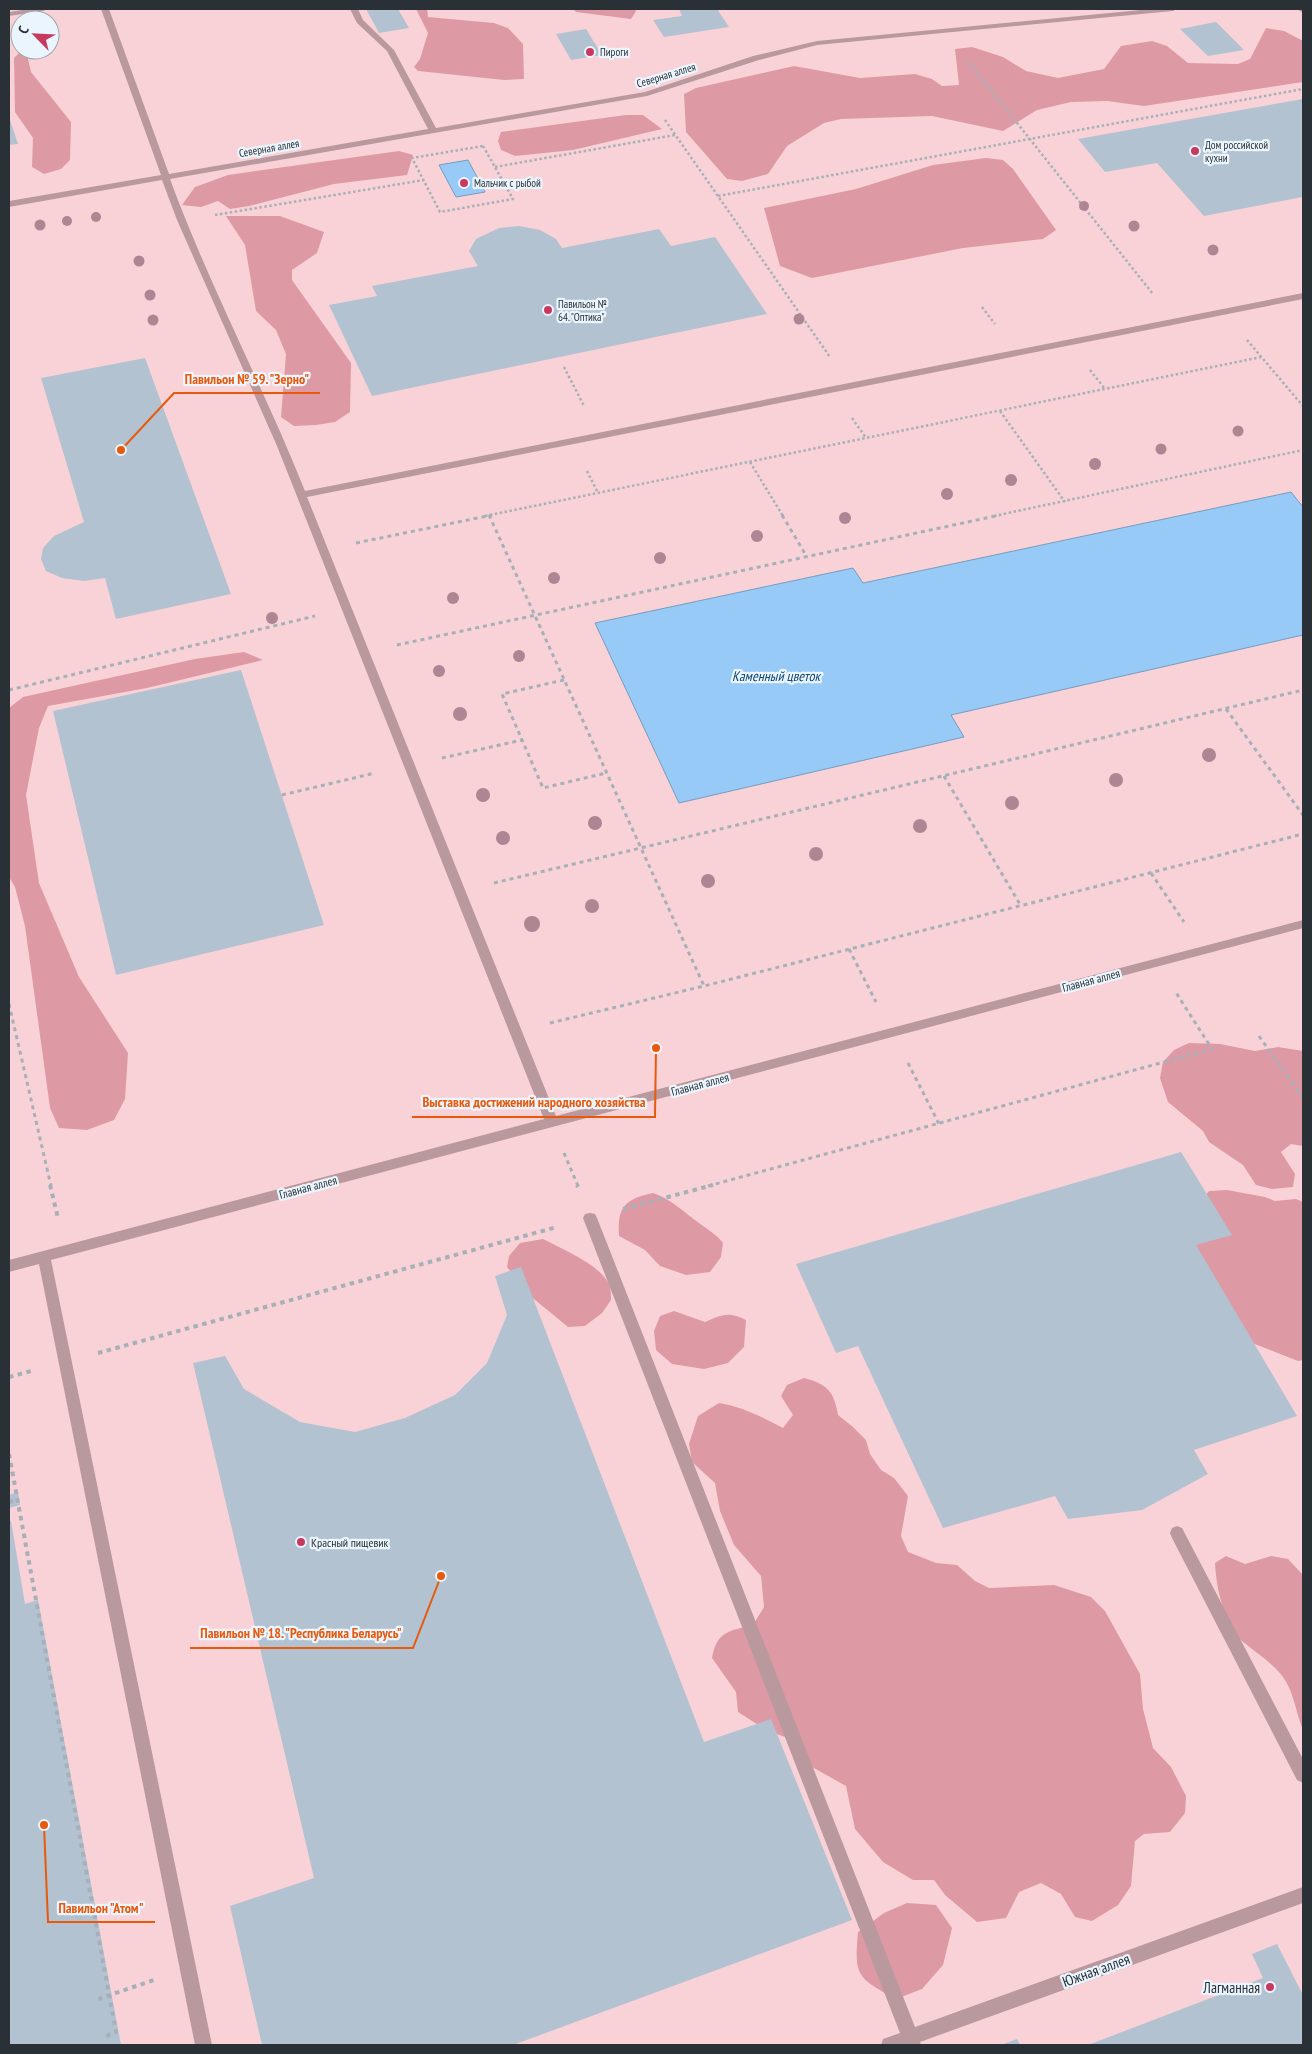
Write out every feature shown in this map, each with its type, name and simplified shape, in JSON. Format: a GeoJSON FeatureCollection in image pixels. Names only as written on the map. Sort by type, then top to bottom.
{"type":"FeatureCollection","features":[{"type":"Feature","properties":{"kind":"lane"},"geometry":{"type":"LineString","coordinates":[[9,14],[43,9]]}},
{"type":"Feature","properties":{"kind":"lane"},"geometry":{"type":"LineString","coordinates":[[105,9],[181,220],[282,446],[552,1123]]}},
{"type":"Feature","properties":{"kind":"lane"},"geometry":{"type":"LineString","coordinates":[[354,9],[360,21],[390,50],[433,131]]}},
{"type":"Feature","properties":{"kind":"lane","name":"Северная аллея"},"geometry":{"type":"LineString","coordinates":[[9,204],[647,94],[756,58],[818,43],[1173,9]]}},
{"type":"Feature","properties":{"kind":"lane"},"geometry":{"type":"LineString","coordinates":[[301,495],[1303,296]]}},
{"type":"Feature","properties":{"kind":"lane","name":"Главная аллея"},"geometry":{"type":"LineString","coordinates":[[9,1266],[1303,924]]}},
{"type":"Feature","properties":{"kind":"lane"},"geometry":{"type":"LineString","coordinates":[[590,1218],[912,2042]]}},
{"type":"Feature","properties":{"kind":"lane"},"geometry":{"type":"LineString","coordinates":[[44,1257],[204,2045]]}},
{"type":"Feature","properties":{"kind":"lane"},"geometry":{"type":"LineString","coordinates":[[1177,1533],[1303,1774]]}},
{"type":"Feature","properties":{"kind":"lane","name":"Южная аллея"},"geometry":{"type":"LineString","coordinates":[[890,2045],[912,2042],[1303,1895]]}},
{"type":"Feature","properties":{"kind":"path"},"geometry":{"type":"LineString","coordinates":[[944,32],[1175,320]]}},
{"type":"Feature","properties":{"kind":"path"},"geometry":{"type":"LineString","coordinates":[[718,196],[1303,89]]}},
{"type":"Feature","properties":{"kind":"path"},"geometry":{"type":"LineString","coordinates":[[647,94],[849,386]]}},
{"type":"Feature","properties":{"kind":"path"},"geometry":{"type":"LineString","coordinates":[[495,167],[675,135]]}},
{"type":"Feature","properties":{"kind":"path"},"geometry":{"type":"LineString","coordinates":[[483,146],[513,199],[440,212],[424,180],[412,158],[483,146]]}},
{"type":"Feature","properties":{"kind":"path"},"geometry":{"type":"LineString","coordinates":[[181,220],[424,180]]}},
{"type":"Feature","properties":{"kind":"path"},"geometry":{"type":"LineString","coordinates":[[1222,311],[1303,406]]}},
{"type":"Feature","properties":{"kind":"path"},"geometry":{"type":"LineString","coordinates":[[323,549],[1261,357]]}},
{"type":"Feature","properties":{"kind":"path"},"geometry":{"type":"LineString","coordinates":[[564,367],[599,435]]}},
{"type":"Feature","properties":{"kind":"path"},"geometry":{"type":"LineString","coordinates":[[1000,410],[1065,502]]}},
{"type":"Feature","properties":{"kind":"path"},"geometry":{"type":"LineString","coordinates":[[364,652],[1303,450]]}},
{"type":"Feature","properties":{"kind":"path"},"geometry":{"type":"LineString","coordinates":[[750,462],[806,557]]}},
{"type":"Feature","properties":{"kind":"path"},"geometry":{"type":"LineString","coordinates":[[488,515],[704,986]]}},
{"type":"Feature","properties":{"kind":"path"},"geometry":{"type":"LineString","coordinates":[[9,690],[347,608]]}},
{"type":"Feature","properties":{"kind":"path"},"geometry":{"type":"LineString","coordinates":[[564,680],[502,694],[543,788],[606,773]]}},
{"type":"Feature","properties":{"kind":"path"},"geometry":{"type":"LineString","coordinates":[[459,892],[1303,690]]}},
{"type":"Feature","properties":{"kind":"path"},"geometry":{"type":"LineString","coordinates":[[1226,709],[1303,815]]}},
{"type":"Feature","properties":{"kind":"path"},"geometry":{"type":"LineString","coordinates":[[944,776],[1021,906]]}},
{"type":"Feature","properties":{"kind":"path"},"geometry":{"type":"LineString","coordinates":[[515,1031],[704,986],[1303,834]]}},
{"type":"Feature","properties":{"kind":"path"},"geometry":{"type":"LineString","coordinates":[[1151,873],[1203,951]]}},
{"type":"Feature","properties":{"kind":"path"},"geometry":{"type":"LineString","coordinates":[[1157,963],[1212,1049]]}},
{"type":"Feature","properties":{"kind":"path"},"geometry":{"type":"LineString","coordinates":[[9,1004],[65,1251]]}},
{"type":"Feature","properties":{"kind":"path"},"geometry":{"type":"LineString","coordinates":[[1259,1036],[1303,1098]]}},
{"type":"Feature","properties":{"kind":"path"},"geometry":{"type":"LineString","coordinates":[[552,1123],[590,1218]]}},
{"type":"Feature","properties":{"kind":"path"},"geometry":{"type":"LineString","coordinates":[[9,1454],[116,2032],[104,2037]]}},
{"type":"Feature","properties":{"kind":"path"},"geometry":{"type":"LineString","coordinates":[[9,1502],[17,1500]]}},
{"type":"Feature","properties":{"kind":"path"},"geometry":{"type":"LineString","coordinates":[[98,1999],[119,1992]]}},
{"type":"Feature","properties":{"kind":"shaded area"},"geometry":{"type":"Polygon","coordinates":[[[9,9],[1303,9],[1303,2045],[9,2045],[9,9]]]}},
{"type":"Feature","properties":{"kind":"shaded area"},"geometry":{"type":"Polygon","coordinates":[[[416,9],[427,9],[428,17],[494,23],[508,28],[523,44],[524,79],[504,80],[418,71],[414,67],[420,59],[428,33],[416,9]]]}},
{"type":"Feature","properties":{"kind":"shaded area"},"geometry":{"type":"Polygon","coordinates":[[[573,9],[635,9],[636,11],[631,19],[576,12],[573,9]]]}},
{"type":"Feature","properties":{"kind":"shaded area"},"geometry":{"type":"Polygon","coordinates":[[[1266,28],[1284,31],[1303,41],[1303,82],[1144,106],[1107,101],[1071,102],[1037,110],[1003,131],[932,116],[841,119],[824,123],[787,146],[768,174],[742,181],[727,179],[686,132],[684,94],[696,88],[794,66],[860,78],[915,74],[932,79],[942,86],[959,85],[955,49],[972,47],[1003,57],[1026,71],[1058,78],[1104,69],[1121,46],[1152,41],[1167,46],[1188,63],[1238,64],[1250,59],[1266,28]]]}},
{"type":"Feature","properties":{"kind":"shaded area"},"geometry":{"type":"Polygon","coordinates":[[[14,60],[28,60],[31,72],[71,122],[70,160],[61,169],[44,174],[32,167],[33,138],[15,112],[14,60]]]}},
{"type":"Feature","properties":{"kind":"shaded area"},"geometry":{"type":"Polygon","coordinates":[[[626,115],[643,115],[662,129],[573,150],[515,156],[501,150],[498,141],[501,132],[626,115]]]}},
{"type":"Feature","properties":{"kind":"shaded area"},"geometry":{"type":"Polygon","coordinates":[[[399,151],[413,155],[407,175],[334,184],[249,206],[230,209],[218,201],[201,207],[182,205],[195,187],[228,175],[399,151]]]}},
{"type":"Feature","properties":{"kind":"shaded area"},"geometry":{"type":"Polygon","coordinates":[[[986,158],[1003,160],[1013,169],[1056,230],[1043,239],[963,248],[812,278],[780,266],[764,208],[856,189],[933,165],[986,158]]]}},
{"type":"Feature","properties":{"kind":"shaded area"},"geometry":{"type":"Polygon","coordinates":[[[226,216],[280,216],[324,232],[317,253],[292,270],[292,280],[351,363],[350,412],[335,422],[294,426],[281,417],[286,354],[276,330],[256,311],[245,245],[226,216]]]}},
{"type":"Feature","properties":{"kind":"shaded area"},"geometry":{"type":"Polygon","coordinates":[[[244,652],[263,660],[147,688],[48,706],[39,728],[26,795],[39,883],[79,977],[128,1053],[125,1099],[114,1120],[87,1130],[59,1128],[50,1108],[25,926],[15,887],[9,877],[9,708],[23,697],[195,659],[244,652]]]}},
{"type":"Feature","properties":{"kind":"shaded area"},"geometry":{"type":"Polygon","coordinates":[[[1189,1043],[1220,1044],[1255,1051],[1278,1047],[1303,1051],[1303,1146],[1291,1144],[1281,1152],[1295,1174],[1293,1187],[1272,1189],[1256,1185],[1243,1165],[1209,1142],[1203,1131],[1168,1102],[1160,1078],[1163,1062],[1174,1050],[1189,1043]]]}},
{"type":"Feature","properties":{"kind":"shaded area"},"geometry":{"type":"Polygon","coordinates":[[[1227,1190],[1265,1197],[1275,1201],[1296,1199],[1303,1202],[1303,1360],[1298,1361],[1247,1341],[1195,1291],[1196,1206],[1209,1191],[1227,1190]]]}},
{"type":"Feature","properties":{"kind":"shaded area"},"geometry":{"type":"Polygon","coordinates":[[[653,1193],[677,1206],[723,1243],[721,1257],[710,1272],[686,1275],[660,1266],[645,1250],[619,1236],[621,1211],[629,1202],[636,1198],[653,1193]]]}},
{"type":"Feature","properties":{"kind":"shaded area"},"geometry":{"type":"Polygon","coordinates":[[[543,1239],[589,1264],[609,1284],[611,1300],[602,1313],[585,1326],[568,1327],[529,1295],[507,1267],[509,1256],[520,1243],[543,1239]]]}},
{"type":"Feature","properties":{"kind":"shaded area"},"geometry":{"type":"Polygon","coordinates":[[[674,1311],[705,1322],[725,1315],[746,1320],[744,1347],[728,1363],[704,1369],[672,1364],[656,1350],[654,1331],[660,1316],[674,1311]]]}},
{"type":"Feature","properties":{"kind":"shaded area"},"geometry":{"type":"Polygon","coordinates":[[[804,1378],[824,1386],[832,1394],[838,1415],[866,1440],[870,1454],[881,1470],[894,1478],[908,1496],[901,1536],[908,1552],[936,1563],[957,1565],[975,1581],[989,1588],[1054,1585],[1091,1597],[1105,1611],[1140,1674],[1143,1709],[1153,1748],[1171,1767],[1186,1796],[1185,1813],[1170,1832],[1144,1834],[1135,1841],[1131,1886],[1118,1905],[1092,1921],[1075,1917],[1061,1894],[1041,1883],[1019,1892],[1006,1918],[977,1922],[945,1895],[934,1880],[913,1880],[883,1862],[855,1829],[846,1786],[812,1767],[788,1738],[768,1731],[738,1712],[736,1692],[712,1658],[717,1642],[721,1637],[731,1631],[753,1625],[764,1607],[761,1576],[734,1545],[720,1511],[715,1483],[692,1462],[689,1444],[698,1416],[719,1403],[760,1416],[783,1428],[793,1415],[781,1396],[787,1385],[804,1378]]]}},
{"type":"Feature","properties":{"kind":"shaded area"},"geometry":{"type":"Polygon","coordinates":[[[1226,1556],[1245,1564],[1271,1556],[1288,1559],[1303,1575],[1303,1730],[1292,1696],[1283,1677],[1269,1662],[1242,1641],[1226,1616],[1219,1594],[1215,1563],[1226,1556]]]}},
{"type":"Feature","properties":{"kind":"shaded area"},"geometry":{"type":"Polygon","coordinates":[[[907,1903],[936,1905],[952,1928],[943,1965],[922,1989],[896,1999],[873,1986],[861,1974],[857,1958],[858,1932],[884,1913],[907,1903]]]}},
{"type":"Feature","properties":{"kind":"water"},"geometry":{"type":"Polygon","coordinates":[[[468,160],[485,192],[456,197],[439,165],[468,160]]]}},
{"type":"Feature","properties":{"kind":"water","name":"Каменный цветок"},"geometry":{"type":"Polygon","coordinates":[[[1291,492],[1303,507],[1303,635],[951,715],[964,737],[679,803],[595,623],[853,568],[863,583],[1291,492]]]}},
{"type":"Feature","properties":{"kind":"building"},"geometry":{"type":"Polygon","coordinates":[[[366,9],[398,9],[409,28],[379,33],[366,9]]]}},
{"type":"Feature","properties":{"kind":"building"},"geometry":{"type":"Polygon","coordinates":[[[679,9],[717,9],[729,27],[664,37],[653,20],[682,16],[679,9]]]}},
{"type":"Feature","properties":{"kind":"building"},"geometry":{"type":"Polygon","coordinates":[[[1216,22],[1244,50],[1208,56],[1180,29],[1216,22]]]}},
{"type":"Feature","properties":{"kind":"building"},"geometry":{"type":"Polygon","coordinates":[[[586,29],[602,55],[571,60],[556,34],[586,29]]]}},
{"type":"Feature","properties":{"kind":"building","name":"Дом российской кухни"},"geometry":{"type":"Polygon","coordinates":[[[1303,99],[1303,197],[1204,216],[1157,163],[1105,172],[1078,139],[1303,99]]]}},
{"type":"Feature","properties":{"kind":"building"},"geometry":{"type":"Polygon","coordinates":[[[9,117],[18,144],[9,145],[9,117]]]}},
{"type":"Feature","properties":{"kind":"building","name":"Павильон № 64. \"Оптика\""},"geometry":{"type":"Polygon","coordinates":[[[519,226],[540,230],[556,239],[562,248],[659,229],[671,246],[715,237],[767,314],[372,396],[329,305],[377,296],[372,286],[478,266],[469,251],[476,239],[499,228],[519,226]]]}},
{"type":"Feature","properties":{"kind":"building"},"geometry":{"type":"Polygon","coordinates":[[[145,358],[231,594],[116,619],[105,578],[84,581],[62,578],[46,571],[41,559],[43,548],[54,536],[84,522],[41,378],[145,358]]]}},
{"type":"Feature","properties":{"kind":"building"},"geometry":{"type":"Polygon","coordinates":[[[241,670],[324,925],[116,975],[53,711],[241,670]]]}},
{"type":"Feature","properties":{"kind":"building"},"geometry":{"type":"Polygon","coordinates":[[[1181,1152],[1232,1235],[1196,1245],[1297,1416],[1194,1450],[1208,1474],[1142,1510],[1068,1519],[1055,1496],[943,1528],[858,1346],[836,1353],[796,1264],[1181,1152]]]}},
{"type":"Feature","properties":{"kind":"building"},"geometry":{"type":"Polygon","coordinates":[[[521,1267],[704,1742],[771,1719],[852,1920],[513,2045],[262,2045],[230,1906],[314,1878],[193,1363],[225,1356],[244,1389],[300,1422],[355,1432],[405,1418],[455,1395],[487,1363],[507,1315],[495,1276],[521,1267]]]}},
{"type":"Feature","properties":{"kind":"building"},"geometry":{"type":"Polygon","coordinates":[[[18,1492],[20,1505],[9,1508],[9,1495],[18,1492]]]}},
{"type":"Feature","properties":{"kind":"building"},"geometry":{"type":"Polygon","coordinates":[[[11,1521],[25,1604],[38,1600],[121,2045],[9,2045],[9,1522],[11,1521]]]}},
{"type":"Feature","properties":{"kind":"building","name":"Лагманная"},"geometry":{"type":"Polygon","coordinates":[[[1277,1944],[1303,1995],[1303,2045],[1088,2045],[1263,1978],[1252,1954],[1277,1944]]]}},
{"type":"Feature","properties":{"kind":"building"},"geometry":{"type":"Polygon","coordinates":[[[1017,2039],[1020,2045],[1001,2045],[1017,2039]]]}},
{"type":"Feature","properties":{"kind":"place","name":"Пироги"},"geometry":{"type":"Point","coordinates":[590,52]}},
{"type":"Feature","properties":{"kind":"place","name":"Дом российской кухни"},"geometry":{"type":"Point","coordinates":[1195,151]}},
{"type":"Feature","properties":{"kind":"place","name":"Мальчик с рыбой"},"geometry":{"type":"Point","coordinates":[464,183]}},
{"type":"Feature","properties":{"kind":"place","name":"Павильон № 64. \"Оптика\""},"geometry":{"type":"Point","coordinates":[548,310]}},
{"type":"Feature","properties":{"kind":"place","name":"Павильон № 59. \"Зерно\""},"geometry":{"type":"Point","coordinates":[121,450]}},
{"type":"Feature","properties":{"kind":"place","name":"Выставка достижений народного хозяйства"},"geometry":{"type":"Point","coordinates":[656,1048]}},
{"type":"Feature","properties":{"kind":"place","name":"Красный пищевик"},"geometry":{"type":"Point","coordinates":[301,1542]}},
{"type":"Feature","properties":{"kind":"place","name":"Павильон № 18. \"Республика Беларусь\""},"geometry":{"type":"Point","coordinates":[441,1576]}},
{"type":"Feature","properties":{"kind":"place","name":"Павильон \"Атом\""},"geometry":{"type":"Point","coordinates":[44,1825]}},
{"type":"Feature","properties":{"kind":"place","name":"Лагманная"},"geometry":{"type":"Point","coordinates":[1270,1987]}}]}
